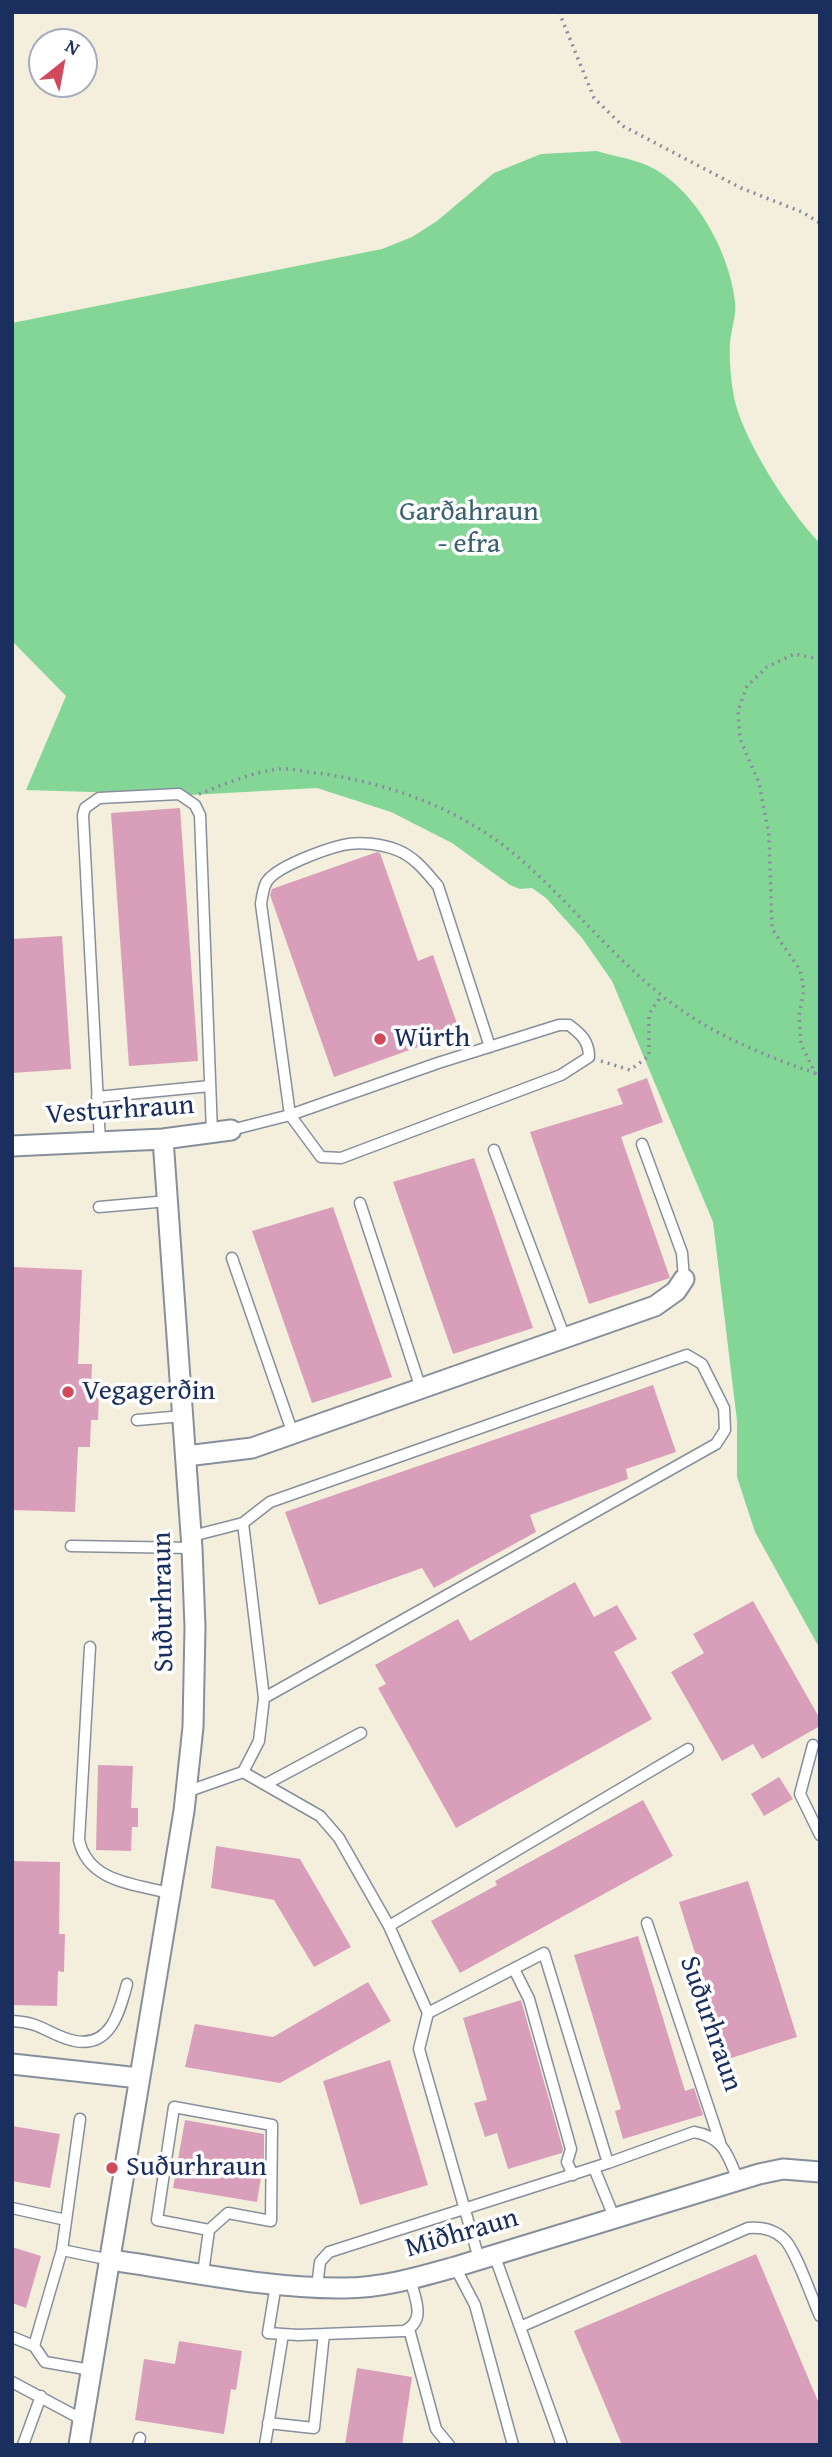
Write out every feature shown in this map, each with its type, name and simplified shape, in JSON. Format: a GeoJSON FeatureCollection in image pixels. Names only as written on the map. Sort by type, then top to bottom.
{"type":"FeatureCollection","features":[{"type":"Feature","properties":{"kind":"street","name":"Vesturhraun"},"geometry":{"type":"LineString","coordinates":[[12,1146],[163,1139],[221,1132]]}},
{"type":"Feature","properties":{"kind":"street","name":"Suðurhraun"},"geometry":{"type":"LineString","coordinates":[[139,2078],[186,1792],[195,1680],[192,1542],[163,1139]]}},
{"type":"Feature","properties":{"kind":"street"},"geometry":{"type":"LineString","coordinates":[[186,1456],[252,1448],[656,1306],[676,1291],[684,1279]]}},
{"type":"Feature","properties":{"kind":"street"},"geometry":{"type":"LineString","coordinates":[[12,2064],[139,2078],[79,2445]]}},
{"type":"Feature","properties":{"kind":"street","name":"Miðhraun"},"geometry":{"type":"LineString","coordinates":[[111,2260],[276,2284],[317,2287],[372,2286],[454,2267],[738,2180],[783,2169],[820,2172]]}},
{"type":"Feature","properties":{"kind":"lane"},"geometry":{"type":"LineString","coordinates":[[100,1142],[83,815],[85,808],[99,798],[178,794],[189,799],[200,815],[210,1086],[221,1132],[290,1115],[559,1025],[569,1025],[584,1037],[589,1046],[589,1057],[561,1075],[341,1158],[321,1157],[290,1115],[261,904],[267,881],[281,868],[344,844],[379,845],[398,850],[411,857],[438,886],[490,1046]]}},
{"type":"Feature","properties":{"kind":"lane"},"geometry":{"type":"LineString","coordinates":[[97,1097],[210,1086]]}},
{"type":"Feature","properties":{"kind":"lane"},"geometry":{"type":"LineString","coordinates":[[642,1144],[682,1253],[684,1279]]}},
{"type":"Feature","properties":{"kind":"lane"},"geometry":{"type":"LineString","coordinates":[[494,1150],[565,1338]]}},
{"type":"Feature","properties":{"kind":"lane"},"geometry":{"type":"LineString","coordinates":[[99,1207],[168,1201]]}},
{"type":"Feature","properties":{"kind":"lane"},"geometry":{"type":"LineString","coordinates":[[360,1203],[421,1389]]}},
{"type":"Feature","properties":{"kind":"lane"},"geometry":{"type":"LineString","coordinates":[[232,1258],[293,1434]]}},
{"type":"Feature","properties":{"kind":"lane"},"geometry":{"type":"LineString","coordinates":[[71,1546],[192,1542],[243,1523],[270,1502],[687,1355],[702,1364],[724,1408],[725,1430],[716,1444],[264,1698]]}},
{"type":"Feature","properties":{"kind":"lane"},"geometry":{"type":"LineString","coordinates":[[137,1420],[183,1416]]}},
{"type":"Feature","properties":{"kind":"lane"},"geometry":{"type":"LineString","coordinates":[[186,1792],[243,1772],[259,1741],[264,1698],[243,1523]]}},
{"type":"Feature","properties":{"kind":"lane"},"geometry":{"type":"LineString","coordinates":[[90,1647],[79,1840],[81,1849],[91,1866],[105,1876],[170,1893]]}},
{"type":"Feature","properties":{"kind":"lane"},"geometry":{"type":"LineString","coordinates":[[266,1784],[361,1733]]}},
{"type":"Feature","properties":{"kind":"lane"},"geometry":{"type":"LineString","coordinates":[[813,1745],[800,1794],[820,1835]]}},
{"type":"Feature","properties":{"kind":"lane"},"geometry":{"type":"LineString","coordinates":[[388,1926],[688,1749]]}},
{"type":"Feature","properties":{"kind":"lane"},"geometry":{"type":"LineString","coordinates":[[243,1772],[320,1816],[331,1829],[388,1926],[428,2013],[419,2049],[465,2209],[520,2327],[562,2445]]}},
{"type":"Feature","properties":{"kind":"lane","name":"Suðurhraun"},"geometry":{"type":"LineString","coordinates":[[646,1923],[720,2142],[738,2180]]}},
{"type":"Feature","properties":{"kind":"lane"},"geometry":{"type":"LineString","coordinates":[[428,2013],[544,1953],[608,2163]]}},
{"type":"Feature","properties":{"kind":"lane"},"geometry":{"type":"LineString","coordinates":[[514,1969],[536,2024],[571,2149],[567,2162],[573,2175]]}},
{"type":"Feature","properties":{"kind":"lane"},"geometry":{"type":"LineString","coordinates":[[12,2021],[36,2023],[74,2040],[98,2039],[115,2023],[127,1984]]}},
{"type":"Feature","properties":{"kind":"lane"},"geometry":{"type":"LineString","coordinates":[[203,2273],[209,2230],[228,2213],[271,2221],[272,2125],[174,2107],[157,2220],[209,2230]]}},
{"type":"Feature","properties":{"kind":"lane"},"geometry":{"type":"LineString","coordinates":[[34,2346],[62,2250],[80,2119]]}},
{"type":"Feature","properties":{"kind":"lane","name":"Suðurhraun"},"geometry":{"type":"LineString","coordinates":[[317,2287],[320,2262],[329,2252],[573,2175],[694,2132],[708,2134],[720,2142]]}},
{"type":"Feature","properties":{"kind":"lane"},"geometry":{"type":"LineString","coordinates":[[594,2168],[614,2217]]}},
{"type":"Feature","properties":{"kind":"lane"},"geometry":{"type":"LineString","coordinates":[[12,2208],[65,2220]]}},
{"type":"Feature","properties":{"kind":"lane"},"geometry":{"type":"LineString","coordinates":[[520,2327],[755,2227],[771,2230],[788,2243],[820,2316]]}},
{"type":"Feature","properties":{"kind":"lane"},"geometry":{"type":"LineString","coordinates":[[62,2250],[111,2260]]}},
{"type":"Feature","properties":{"kind":"lane"},"geometry":{"type":"LineString","coordinates":[[454,2267],[475,2305],[513,2445]]}},
{"type":"Feature","properties":{"kind":"lane"},"geometry":{"type":"LineString","coordinates":[[276,2284],[268,2333],[324,2334],[410,2329],[419,2314],[410,2279]]}},
{"type":"Feature","properties":{"kind":"lane"},"geometry":{"type":"LineString","coordinates":[[410,2329],[436,2429],[449,2445]]}},
{"type":"Feature","properties":{"kind":"lane"},"geometry":{"type":"LineString","coordinates":[[265,2445],[283,2334]]}},
{"type":"Feature","properties":{"kind":"lane"},"geometry":{"type":"LineString","coordinates":[[268,2423],[314,2428],[324,2334]]}},
{"type":"Feature","properties":{"kind":"lane"},"geometry":{"type":"LineString","coordinates":[[12,2337],[34,2346],[46,2362],[91,2370]]}},
{"type":"Feature","properties":{"kind":"lane"},"geometry":{"type":"LineString","coordinates":[[12,2382],[83,2420]]}},
{"type":"Feature","properties":{"kind":"lane"},"geometry":{"type":"LineString","coordinates":[[23,2445],[41,2396]]}},
{"type":"Feature","properties":{"kind":"path"},"geometry":{"type":"LineString","coordinates":[[559,12],[594,98],[623,126],[741,188],[802,212],[820,223]]}},
{"type":"Feature","properties":{"kind":"path"},"geometry":{"type":"LineString","coordinates":[[820,659],[793,654],[767,667],[747,686],[738,710],[740,739],[759,783],[769,835],[772,929],[800,970],[804,990],[799,1016],[801,1044],[820,1078]]}},
{"type":"Feature","properties":{"kind":"path"},"geometry":{"type":"LineString","coordinates":[[189,799],[233,781],[282,769],[354,778],[420,798],[474,826],[519,858],[630,969],[661,996],[716,1031],[763,1055],[815,1073]]}},
{"type":"Feature","properties":{"kind":"path"},"geometry":{"type":"LineString","coordinates":[[589,1057],[630,1070],[649,1056],[649,1014],[661,996]]}},
{"type":"Feature","properties":{"kind":"green space","name":"Garðahraun - efra"},"geometry":{"type":"Polygon","coordinates":[[[597,151],[644,164],[662,174],[693,203],[706,221],[725,261],[735,301],[730,370],[739,414],[769,474],[795,513],[820,543],[820,1649],[755,1532],[737,1477],[737,1421],[713,1222],[612,981],[582,938],[546,898],[532,888],[520,889],[510,885],[452,843],[391,812],[317,788],[190,795],[26,790],[66,696],[12,641],[12,323],[382,249],[412,237],[437,221],[494,173],[541,154],[597,151]]]}},
{"type":"Feature","properties":{"kind":"building"},"geometry":{"type":"Polygon","coordinates":[[[180,808],[198,1061],[129,1066],[111,813],[180,808]]]}},
{"type":"Feature","properties":{"kind":"building"},"geometry":{"type":"Polygon","coordinates":[[[380,853],[418,961],[433,955],[460,1032],[334,1077],[270,895],[272,889],[380,853]]]}},
{"type":"Feature","properties":{"kind":"building"},"geometry":{"type":"Polygon","coordinates":[[[62,936],[71,1069],[12,1073],[12,939],[62,936]]]}},
{"type":"Feature","properties":{"kind":"building"},"geometry":{"type":"Polygon","coordinates":[[[647,1078],[663,1122],[621,1137],[670,1278],[589,1304],[530,1132],[623,1104],[617,1089],[647,1078]]]}},
{"type":"Feature","properties":{"kind":"building"},"geometry":{"type":"Polygon","coordinates":[[[474,1158],[533,1328],[453,1354],[393,1182],[474,1158]]]}},
{"type":"Feature","properties":{"kind":"building"},"geometry":{"type":"Polygon","coordinates":[[[333,1207],[392,1377],[312,1403],[252,1231],[333,1207]]]}},
{"type":"Feature","properties":{"kind":"building"},"geometry":{"type":"Polygon","coordinates":[[[12,1267],[82,1270],[78,1364],[92,1364],[91,1392],[99,1392],[98,1420],[91,1420],[90,1447],[78,1447],[75,1512],[12,1510],[12,1267]]]}},
{"type":"Feature","properties":{"kind":"building"},"geometry":{"type":"Polygon","coordinates":[[[653,1385],[676,1452],[626,1469],[628,1479],[530,1515],[536,1532],[434,1588],[422,1568],[319,1605],[285,1512],[653,1385]]]}},
{"type":"Feature","properties":{"kind":"building"},"geometry":{"type":"Polygon","coordinates":[[[575,1582],[594,1617],[617,1605],[637,1639],[614,1652],[652,1719],[456,1828],[378,1688],[386,1684],[375,1665],[458,1619],[470,1641],[575,1582]]]}},
{"type":"Feature","properties":{"kind":"building"},"geometry":{"type":"Polygon","coordinates":[[[753,1601],[820,1719],[820,1726],[762,1759],[753,1744],[722,1761],[671,1672],[704,1653],[693,1634],[753,1601]]]}},
{"type":"Feature","properties":{"kind":"building"},"geometry":{"type":"Polygon","coordinates":[[[98,1765],[133,1766],[131,1808],[138,1808],[138,1827],[132,1827],[131,1851],[96,1850],[98,1765]]]}},
{"type":"Feature","properties":{"kind":"building"},"geometry":{"type":"Polygon","coordinates":[[[779,1777],[793,1799],[764,1816],[751,1794],[779,1777]]]}},
{"type":"Feature","properties":{"kind":"building"},"geometry":{"type":"Polygon","coordinates":[[[643,1800],[673,1856],[460,1973],[431,1921],[497,1885],[495,1881],[643,1800]]]}},
{"type":"Feature","properties":{"kind":"building"},"geometry":{"type":"Polygon","coordinates":[[[216,1846],[300,1859],[351,1947],[314,1967],[274,1900],[211,1888],[216,1846]]]}},
{"type":"Feature","properties":{"kind":"building"},"geometry":{"type":"Polygon","coordinates":[[[12,1861],[60,1862],[59,1934],[65,1934],[64,1972],[58,1971],[57,2006],[12,2005],[12,1861]]]}},
{"type":"Feature","properties":{"kind":"building"},"geometry":{"type":"Polygon","coordinates":[[[748,1881],[797,2037],[728,2059],[679,1902],[748,1881]]]}},
{"type":"Feature","properties":{"kind":"building"},"geometry":{"type":"Polygon","coordinates":[[[638,1936],[685,2091],[694,2088],[703,2115],[623,2139],[615,2111],[621,2109],[574,1955],[638,1936]]]}},
{"type":"Feature","properties":{"kind":"building"},"geometry":{"type":"Polygon","coordinates":[[[368,1982],[391,2021],[280,2083],[185,2067],[195,2024],[273,2037],[368,1982]]]}},
{"type":"Feature","properties":{"kind":"building"},"geometry":{"type":"Polygon","coordinates":[[[521,2000],[563,2149],[562,2153],[508,2169],[497,2133],[485,2137],[474,2103],[487,2100],[463,2018],[521,2000]]]}},
{"type":"Feature","properties":{"kind":"building"},"geometry":{"type":"Polygon","coordinates":[[[390,2060],[428,2185],[360,2205],[323,2081],[390,2060]]]}},
{"type":"Feature","properties":{"kind":"building"},"geometry":{"type":"Polygon","coordinates":[[[185,2120],[264,2134],[264,2159],[257,2202],[173,2188],[185,2120]]]}},
{"type":"Feature","properties":{"kind":"building"},"geometry":{"type":"Polygon","coordinates":[[[12,2126],[60,2134],[50,2188],[12,2181],[12,2126]]]}},
{"type":"Feature","properties":{"kind":"building"},"geometry":{"type":"Polygon","coordinates":[[[12,2247],[41,2256],[26,2308],[12,2303],[12,2247]]]}},
{"type":"Feature","properties":{"kind":"building"},"geometry":{"type":"Polygon","coordinates":[[[756,2254],[820,2406],[820,2445],[622,2445],[574,2331],[756,2254]]]}},
{"type":"Feature","properties":{"kind":"building"},"geometry":{"type":"Polygon","coordinates":[[[179,2341],[242,2351],[236,2390],[231,2389],[224,2434],[135,2420],[144,2359],[175,2364],[179,2341]]]}},
{"type":"Feature","properties":{"kind":"building"},"geometry":{"type":"Polygon","coordinates":[[[357,2368],[412,2377],[402,2445],[345,2445],[357,2368]]]}},
{"type":"Feature","properties":{"kind":"place","name":"Würth"},"geometry":{"type":"Point","coordinates":[380,1039]}},
{"type":"Feature","properties":{"kind":"place","name":"Vegagerðin"},"geometry":{"type":"Point","coordinates":[68,1392]}},
{"type":"Feature","properties":{"kind":"place","name":"Suðurhraun"},"geometry":{"type":"Point","coordinates":[112,2168]}}]}
